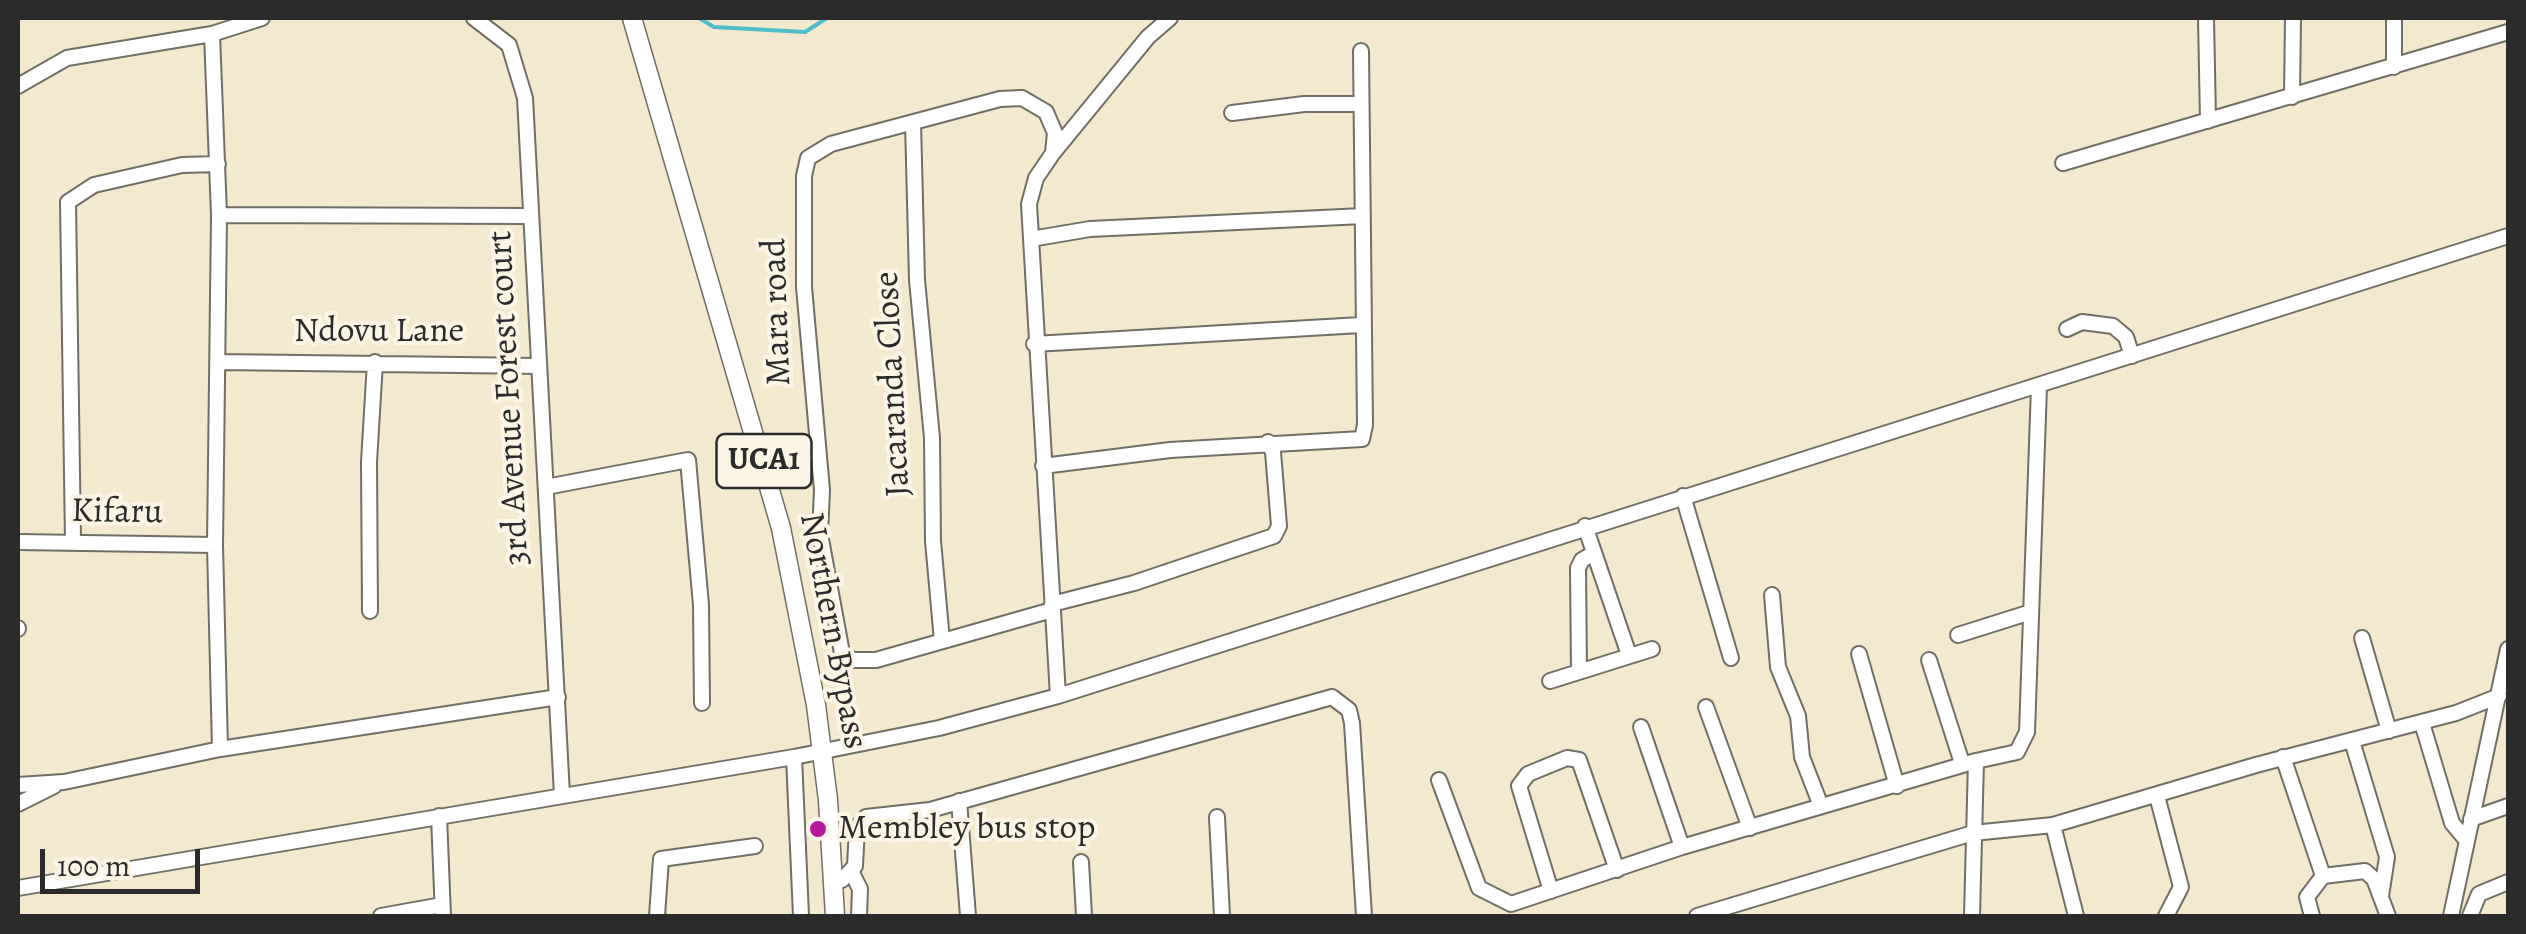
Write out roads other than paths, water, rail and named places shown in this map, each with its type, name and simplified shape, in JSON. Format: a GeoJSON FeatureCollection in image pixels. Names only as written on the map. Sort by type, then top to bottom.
{"type":"FeatureCollection","features":[{"type":"Feature","properties":{"kind":"main road","name":"Northern Bypass"},"geometry":{"type":"LineString","coordinates":[[632,18],[776,509],[800,614],[843,876],[836,916]]}},
{"type":"Feature","properties":{"kind":"street"},"geometry":{"type":"LineString","coordinates":[[18,86],[67,58],[212,34],[262,18]]}},
{"type":"Feature","properties":{"kind":"street","name":"3rd Avenue Forest court"},"geometry":{"type":"LineString","coordinates":[[474,18],[510,44],[525,98],[562,795]]}},
{"type":"Feature","properties":{"kind":"street"},"geometry":{"type":"LineString","coordinates":[[1058,696],[1034,344],[1032,188],[1053,153],[1148,37],[1170,18]]}},
{"type":"Feature","properties":{"kind":"street"},"geometry":{"type":"LineString","coordinates":[[2206,18],[2208,121]]}},
{"type":"Feature","properties":{"kind":"street"},"geometry":{"type":"LineString","coordinates":[[2292,97],[2294,18]]}},
{"type":"Feature","properties":{"kind":"street"},"geometry":{"type":"LineString","coordinates":[[2394,18],[2394,67]]}},
{"type":"Feature","properties":{"kind":"street"},"geometry":{"type":"LineString","coordinates":[[2063,163],[2508,32]]}},
{"type":"Feature","properties":{"kind":"street"},"geometry":{"type":"LineString","coordinates":[[212,34],[219,214],[215,545],[220,749]]}},
{"type":"Feature","properties":{"kind":"street"},"geometry":{"type":"LineString","coordinates":[[1044,466],[1268,442],[1362,438],[1362,52]]}},
{"type":"Feature","properties":{"kind":"street"},"geometry":{"type":"LineString","coordinates":[[913,122],[1000,99],[1022,98],[1049,115],[1055,133],[1053,153]]}},
{"type":"Feature","properties":{"kind":"street"},"geometry":{"type":"LineString","coordinates":[[1232,114],[1360,104]]}},
{"type":"Feature","properties":{"kind":"street","name":"Jacaranda Close"},"geometry":{"type":"LineString","coordinates":[[913,122],[920,321],[931,418],[932,541],[942,641]]}},
{"type":"Feature","properties":{"kind":"street","name":"Mara road"},"geometry":{"type":"LineString","coordinates":[[913,122],[838,141],[808,158],[804,287],[815,451],[822,490],[820,534],[842,653],[854,660],[876,660],[1134,583],[1274,536],[1279,526],[1274,452],[1268,442]]}},
{"type":"Feature","properties":{"kind":"street"},"geometry":{"type":"LineString","coordinates":[[72,541],[68,202],[73,194],[94,185],[182,165],[218,164]]}},
{"type":"Feature","properties":{"kind":"street"},"geometry":{"type":"LineString","coordinates":[[219,214],[530,216]]}},
{"type":"Feature","properties":{"kind":"street"},"geometry":{"type":"LineString","coordinates":[[1031,239],[1090,229],[1363,216]]}},
{"type":"Feature","properties":{"kind":"street"},"geometry":{"type":"LineString","coordinates":[[18,888],[794,757],[939,728],[1058,696],[2508,236]]}},
{"type":"Feature","properties":{"kind":"street"},"geometry":{"type":"LineString","coordinates":[[2067,329],[2082,322],[2112,326],[2126,337],[2132,356]]}},
{"type":"Feature","properties":{"kind":"street"},"geometry":{"type":"LineString","coordinates":[[1034,344],[1361,325]]}},
{"type":"Feature","properties":{"kind":"street","name":"Ndovu Lane"},"geometry":{"type":"LineString","coordinates":[[220,362],[538,366]]}},
{"type":"Feature","properties":{"kind":"street"},"geometry":{"type":"LineString","coordinates":[[370,611],[369,462],[376,362]]}},
{"type":"Feature","properties":{"kind":"street"},"geometry":{"type":"LineString","coordinates":[[1439,780],[1479,888],[1511,904],[1682,847],[1969,762],[2017,752],[2024,744],[2040,386]]}},
{"type":"Feature","properties":{"kind":"street"},"geometry":{"type":"LineString","coordinates":[[546,487],[688,460],[700,605],[702,703]]}},
{"type":"Feature","properties":{"kind":"street"},"geometry":{"type":"LineString","coordinates":[[1684,496],[1731,658]]}},
{"type":"Feature","properties":{"kind":"street"},"geometry":{"type":"LineString","coordinates":[[1585,526],[1629,655]]}},
{"type":"Feature","properties":{"kind":"street","name":"Kifaru"},"geometry":{"type":"LineString","coordinates":[[18,544],[72,541],[215,545]]}},
{"type":"Feature","properties":{"kind":"street"},"geometry":{"type":"LineString","coordinates":[[1578,672],[1578,568],[1582,560],[1594,553]]}},
{"type":"Feature","properties":{"kind":"street"},"geometry":{"type":"LineString","coordinates":[[1772,595],[1778,666],[1798,716],[1802,757],[1821,806]]}},
{"type":"Feature","properties":{"kind":"street"},"geometry":{"type":"LineString","coordinates":[[1958,635],[2032,612]]}},
{"type":"Feature","properties":{"kind":"street"},"geometry":{"type":"LineString","coordinates":[[2362,638],[2389,731]]}},
{"type":"Feature","properties":{"kind":"street"},"geometry":{"type":"LineString","coordinates":[[2451,916],[2508,648]]}},
{"type":"Feature","properties":{"kind":"street"},"geometry":{"type":"LineString","coordinates":[[1550,681],[1652,649]]}},
{"type":"Feature","properties":{"kind":"street"},"geometry":{"type":"LineString","coordinates":[[1859,654],[1897,786]]}},
{"type":"Feature","properties":{"kind":"street"},"geometry":{"type":"LineString","coordinates":[[1929,660],[1969,762],[1972,916]]}},
{"type":"Feature","properties":{"kind":"street"},"geometry":{"type":"LineString","coordinates":[[1697,916],[1973,833],[2053,825],[2422,722],[2499,696]]}},
{"type":"Feature","properties":{"kind":"street"},"geometry":{"type":"LineString","coordinates":[[18,785],[64,782],[220,749],[558,697]]}},
{"type":"Feature","properties":{"kind":"street"},"geometry":{"type":"LineString","coordinates":[[859,916],[860,889],[843,876],[862,819],[930,810],[1332,697],[1349,710],[1352,724],[1364,916]]}},
{"type":"Feature","properties":{"kind":"street"},"geometry":{"type":"LineString","coordinates":[[1706,707],[1750,828]]}},
{"type":"Feature","properties":{"kind":"street"},"geometry":{"type":"LineString","coordinates":[[2422,722],[2452,823],[2466,841]]}},
{"type":"Feature","properties":{"kind":"street"},"geometry":{"type":"LineString","coordinates":[[1641,727],[1682,847]]}},
{"type":"Feature","properties":{"kind":"street"},"geometry":{"type":"LineString","coordinates":[[2352,741],[2387,857],[2381,896]]}},
{"type":"Feature","properties":{"kind":"street"},"geometry":{"type":"LineString","coordinates":[[794,757],[801,916]]}},
{"type":"Feature","properties":{"kind":"street"},"geometry":{"type":"LineString","coordinates":[[1551,892],[1519,786],[1528,774],[1567,758],[1579,760],[1617,870]]}},
{"type":"Feature","properties":{"kind":"street"},"geometry":{"type":"LineString","coordinates":[[2284,758],[2323,876]]}},
{"type":"Feature","properties":{"kind":"street"},"geometry":{"type":"LineString","coordinates":[[18,804],[64,782]]}},
{"type":"Feature","properties":{"kind":"street"},"geometry":{"type":"LineString","coordinates":[[2156,796],[2180,886],[2166,916]]}},
{"type":"Feature","properties":{"kind":"street"},"geometry":{"type":"LineString","coordinates":[[959,801],[968,916]]}},
{"type":"Feature","properties":{"kind":"street"},"geometry":{"type":"LineString","coordinates":[[2471,818],[2508,806]]}},
{"type":"Feature","properties":{"kind":"street"},"geometry":{"type":"LineString","coordinates":[[382,916],[442,911],[440,816]]}},
{"type":"Feature","properties":{"kind":"street"},"geometry":{"type":"LineString","coordinates":[[1218,818],[1222,916]]}},
{"type":"Feature","properties":{"kind":"street"},"geometry":{"type":"LineString","coordinates":[[2053,825],[2076,916]]}},
{"type":"Feature","properties":{"kind":"street"},"geometry":{"type":"LineString","coordinates":[[657,916],[661,860],[755,846]]}},
{"type":"Feature","properties":{"kind":"street"},"geometry":{"type":"LineString","coordinates":[[1081,862],[1084,916]]}},
{"type":"Feature","properties":{"kind":"street"},"geometry":{"type":"LineString","coordinates":[[2312,916],[2307,897],[2323,876],[2365,871],[2388,916]]}},
{"type":"Feature","properties":{"kind":"street"},"geometry":{"type":"LineString","coordinates":[[2470,916],[2479,894],[2508,882]]}},
{"type":"Feature","properties":{"kind":"waterway"},"geometry":{"type":"LineString","coordinates":[[699,18],[714,27],[805,32],[827,18]]}},
{"type":"Feature","properties":{"kind":"place","name":"Membley bus stop"},"geometry":{"type":"Point","coordinates":[818,829]}}]}
